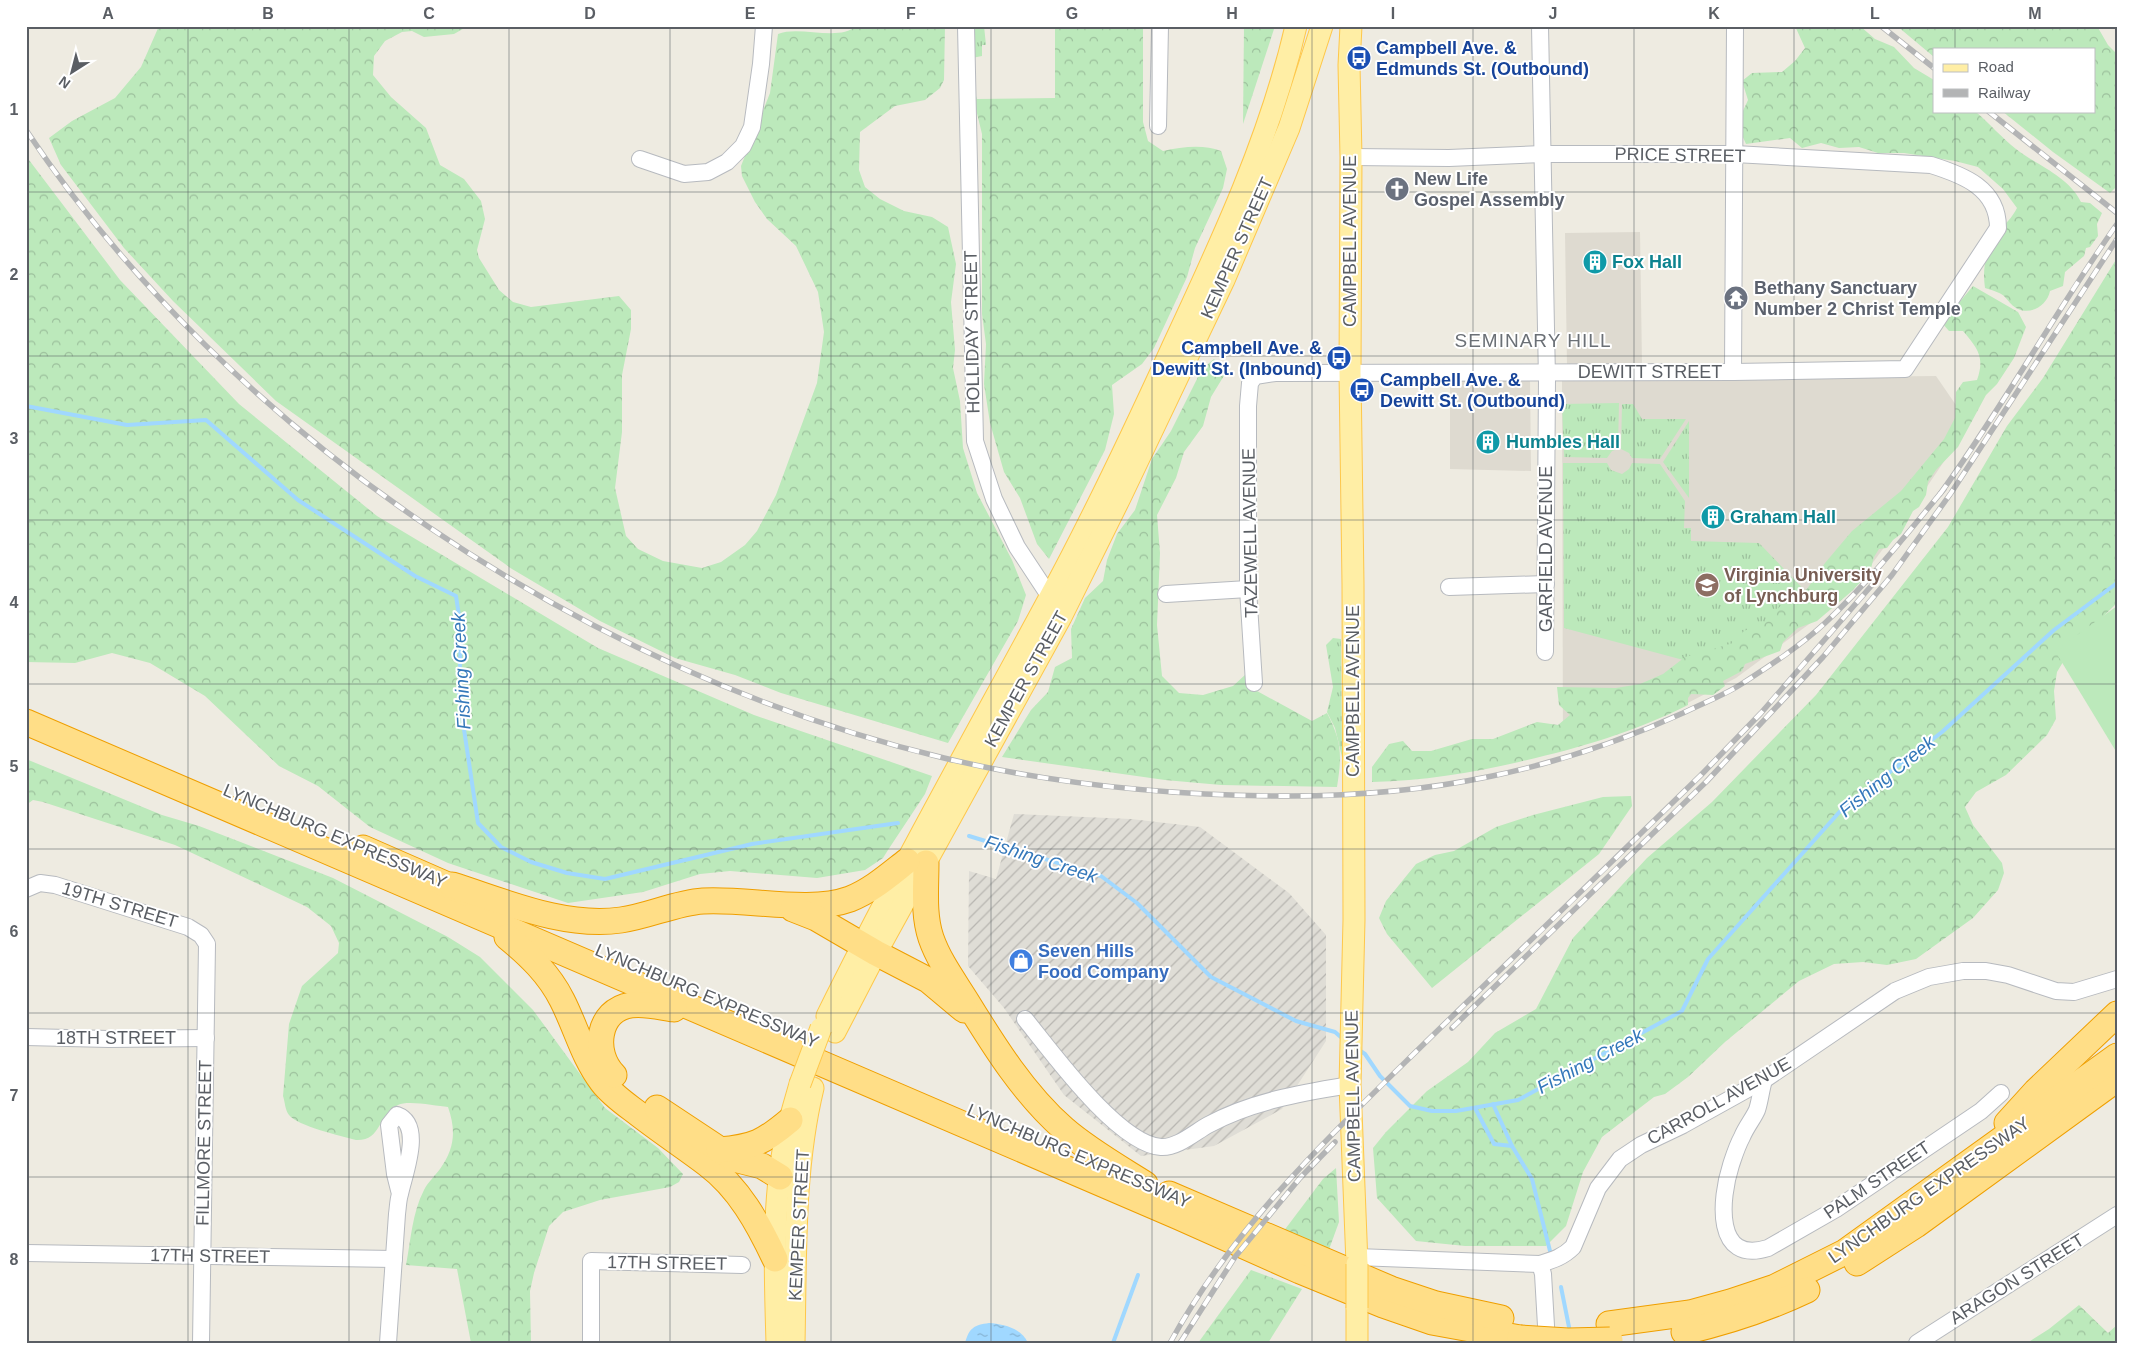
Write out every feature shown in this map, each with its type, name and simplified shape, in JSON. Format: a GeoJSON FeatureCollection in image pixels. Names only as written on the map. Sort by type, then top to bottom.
{"type":"FeatureCollection","features":[{"type":"Feature","properties":{"kind":"highway","name":"LYNCHBURG EXPRESSWAY"},"geometry":{"type":"LineString","coordinates":[[26,704],[1391,1289],[1436,1304],[1483,1315],[1520,1329]]}},
{"type":"Feature","properties":{"kind":"highway","name":"LYNCHBURG EXPRESSWAY"},"geometry":{"type":"LineString","coordinates":[[26,722],[1171,1214],[1300,1272],[1383,1306],[1432,1322],[1520,1329],[1563,1325],[1609,1332],[1683,1332],[1725,1322],[1776,1305],[1844,1272],[1916,1225],[2117,1079]]}},
{"type":"Feature","properties":{"kind":"highway"},"geometry":{"type":"LineString","coordinates":[[442,882],[560,918],[591,922],[622,920],[702,901],[827,904],[850,899],[917,862],[931,938],[938,954],[982,1027],[1015,1074],[1038,1102],[1064,1128],[1145,1184]]}},
{"type":"Feature","properties":{"kind":"highway"},"geometry":{"type":"LineString","coordinates":[[782,904],[816,918],[928,980],[946,993],[982,1027]]}},
{"type":"Feature","properties":{"kind":"highway"},"geometry":{"type":"LineString","coordinates":[[490,922],[532,958],[550,980],[562,1000],[588,1060],[602,1083],[628,1106],[714,1157],[754,1178],[789,1178]]}},
{"type":"Feature","properties":{"kind":"highway"},"geometry":{"type":"LineString","coordinates":[[707,1015],[649,1006],[631,1005],[617,1010],[607,1019],[601,1030],[599,1039],[604,1061],[611,1072],[628,1088],[714,1157],[735,1191],[752,1212],[775,1259]]}},
{"type":"Feature","properties":{"kind":"highway"},"geometry":{"type":"LineString","coordinates":[[1970,1163],[2036,1092],[2117,1014]]}},
{"type":"Feature","properties":{"kind":"highway","name":"LYNCHBURG EXPRESSWAY"},"geometry":{"type":"LineString","coordinates":[[1609,1332],[1690,1313],[1775,1287],[1845,1252],[2117,1056]]}},
{"type":"Feature","properties":{"kind":"highway"},"geometry":{"type":"LineString","coordinates":[[714,1157],[768,1139],[790,1120]]}},
{"type":"Feature","properties":{"kind":"main road","name":"KEMPER STREET"},"geometry":{"type":"LineString","coordinates":[[917,862],[994,698],[1051,596],[1122,456],[1215,255],[1254,162],[1296,26]]}},
{"type":"Feature","properties":{"kind":"main road","name":"KEMPER STREET"},"geometry":{"type":"LineString","coordinates":[[794,1343],[789,1178],[790,1120],[807,1086],[828,1030],[869,949],[917,862],[1061,617],[1124,489],[1224,280],[1289,128],[1322,26]]}},
{"type":"Feature","properties":{"kind":"main road","name":"CAMPBELL AVENUE"},"geometry":{"type":"LineString","coordinates":[[1330,26],[1351,33],[1350,373],[1354,920],[1350,1076],[1357,1260],[1357,1343]]}},
{"type":"Feature","properties":{"kind":"main road","name":"KEMPER STREET"},"geometry":{"type":"LineString","coordinates":[[777,1343],[775,1259],[789,1178],[808,1111],[807,1086]]}},
{"type":"Feature","properties":{"kind":"street"},"geometry":{"type":"LineString","coordinates":[[640,159],[684,174],[708,172],[727,162],[743,146],[752,127],[761,64],[764,26]]}},
{"type":"Feature","properties":{"kind":"street","name":"HOLLIDAY STREET"},"geometry":{"type":"LineString","coordinates":[[966,26],[975,440],[994,499],[1017,548],[1037,579],[1051,596],[1061,617]]}},
{"type":"Feature","properties":{"kind":"street"},"geometry":{"type":"LineString","coordinates":[[1158,126],[1160,26]]}},
{"type":"Feature","properties":{"kind":"street","name":"GARFIELD AVENUE"},"geometry":{"type":"LineString","coordinates":[[1540,26],[1547,373],[1545,652]]}},
{"type":"Feature","properties":{"kind":"street"},"geometry":{"type":"LineString","coordinates":[[1733,372],[1735,26]]}},
{"type":"Feature","properties":{"kind":"street","name":"PRICE STREET"},"geometry":{"type":"LineString","coordinates":[[1351,157],[1448,158],[1543,154],[1735,154],[1930,165],[1955,173],[1986,194],[1995,205],[1998,228],[1904,369]]}},
{"type":"Feature","properties":{"kind":"street","name":"DEWITT STREET"},"geometry":{"type":"LineString","coordinates":[[1250,383],[1255,376],[1275,373],[1733,372],[1904,369]]}},
{"type":"Feature","properties":{"kind":"street","name":"TAZEWELL AVENUE"},"geometry":{"type":"LineString","coordinates":[[1250,383],[1248,406],[1248,590],[1254,683]]}},
{"type":"Feature","properties":{"kind":"street"},"geometry":{"type":"LineString","coordinates":[[1450,587],[1546,584]]}},
{"type":"Feature","properties":{"kind":"street"},"geometry":{"type":"LineString","coordinates":[[1166,594],[1248,590]]}},
{"type":"Feature","properties":{"kind":"street","name":"19TH STREET"},"geometry":{"type":"LineString","coordinates":[[26,889],[40,884],[55,885],[188,927],[201,936],[207,944]]}},
{"type":"Feature","properties":{"kind":"street","name":"FILLMORE STREET"},"geometry":{"type":"LineString","coordinates":[[201,1343],[207,944]]}},
{"type":"Feature","properties":{"kind":"street","name":"CARROLL AVENUE"},"geometry":{"type":"LineString","coordinates":[[1357,1260],[1540,1264],[1557,1259],[1573,1247],[1598,1188],[1620,1159],[1641,1145],[1683,1125],[1764,1080],[1895,991],[1929,977],[1963,971],[1986,971],[2008,975],[2056,991],[2074,992],[2117,979]]}},
{"type":"Feature","properties":{"kind":"street"},"geometry":{"type":"LineString","coordinates":[[1025,1019],[1104,1112],[1132,1135],[1147,1144],[1161,1147],[1174,1146],[1213,1122],[1254,1105],[1300,1094],[1350,1076]]}},
{"type":"Feature","properties":{"kind":"street","name":"18TH STREET"},"geometry":{"type":"LineString","coordinates":[[26,1037],[109,1040],[206,1038]]}},
{"type":"Feature","properties":{"kind":"street","name":"PALM STREET"},"geometry":{"type":"LineString","coordinates":[[1764,1080],[1757,1109],[1741,1137],[1730,1168],[1723,1212],[1724,1226],[1729,1238],[1734,1246],[1746,1252],[1757,1252],[1768,1248],[1836,1210],[1981,1111],[2001,1093]]}},
{"type":"Feature","properties":{"kind":"street"},"geometry":{"type":"LineString","coordinates":[[388,1343],[400,1194]]}},
{"type":"Feature","properties":{"kind":"street","name":"ARAGON STREET"},"geometry":{"type":"LineString","coordinates":[[1917,1343],[2117,1216]]}},
{"type":"Feature","properties":{"kind":"street","name":"17TH STREET"},"geometry":{"type":"LineString","coordinates":[[26,1253],[394,1259]]}},
{"type":"Feature","properties":{"kind":"street","name":"17TH STREET"},"geometry":{"type":"LineString","coordinates":[[591,1343],[591,1261],[742,1265]]}},
{"type":"Feature","properties":{"kind":"street"},"geometry":{"type":"LineString","coordinates":[[1540,1264],[1543,1274],[1546,1343]]}},
{"type":"Feature","properties":{"kind":"shaded area"},"geometry":{"type":"Polygon","coordinates":[[[1640,232],[1642,365],[1567,366],[1565,233],[1640,232]]]}},
{"type":"Feature","properties":{"kind":"shaded area","name":"Virginia University of Lynchburg"},"geometry":{"type":"Polygon","coordinates":[[[1936,376],[1969,424],[1906,518],[1874,561],[1831,608],[1736,678],[1678,708],[1563,751],[1562,380],[1936,376]]]}},
{"type":"Feature","properties":{"kind":"shaded area"},"geometry":{"type":"Polygon","coordinates":[[[1450,380],[1530,380],[1531,471],[1450,469],[1450,380]]]}},
{"type":"Feature","properties":{"kind":"shaded area"},"geometry":{"type":"Polygon","coordinates":[[[1014,814],[1131,819],[1200,827],[1289,893],[1326,935],[1326,1041],[1282,1109],[1214,1146],[1141,1156],[1064,1095],[1004,1008],[968,966],[969,871],[996,879],[1014,814]]]}},
{"type":"Feature","properties":{"kind":"green space"},"geometry":{"type":"Polygon","coordinates":[[[159,26],[468,26],[454,34],[424,37],[412,31],[402,32],[385,41],[374,56],[373,75],[391,97],[426,128],[440,165],[464,179],[481,201],[485,219],[477,250],[479,258],[499,290],[513,302],[531,307],[619,296],[631,310],[631,329],[622,375],[622,432],[615,488],[626,536],[638,549],[663,561],[702,568],[721,562],[745,545],[757,531],[776,495],[817,383],[824,332],[818,292],[796,246],[767,219],[755,202],[742,176],[741,166],[770,93],[778,34],[797,31],[840,33],[849,31],[856,26],[945,26],[944,80],[940,88],[925,100],[895,106],[860,132],[859,170],[865,187],[880,199],[904,211],[932,217],[948,227],[956,264],[951,302],[955,350],[953,368],[960,401],[963,448],[977,493],[1012,560],[1026,595],[1018,621],[948,743],[781,693],[735,675],[675,658],[600,621],[512,569],[276,401],[173,301],[124,248],[61,165],[49,138],[72,121],[115,98],[141,67],[159,26]]]}},
{"type":"Feature","properties":{"kind":"green space"},"geometry":{"type":"Polygon","coordinates":[[[971,26],[984,26],[986,45],[982,45],[982,56],[972,58],[971,26]]]}},
{"type":"Feature","properties":{"kind":"green space"},"geometry":{"type":"Polygon","coordinates":[[[1055,26],[1143,26],[1143,122],[1148,141],[1163,151],[1185,147],[1200,147],[1221,151],[1227,169],[1223,188],[1195,248],[1187,277],[1154,348],[1142,364],[1112,385],[1114,414],[1105,450],[1049,559],[1037,544],[1020,498],[1004,472],[990,423],[984,384],[986,344],[982,314],[982,134],[975,105],[976,96],[977,99],[1055,98],[1055,26]]]}},
{"type":"Feature","properties":{"kind":"green space"},"geometry":{"type":"Polygon","coordinates":[[[1244,26],[1275,26],[1243,124],[1244,26]]]}},
{"type":"Feature","properties":{"kind":"green space"},"geometry":{"type":"Polygon","coordinates":[[[1795,26],[1860,26],[1875,39],[1894,47],[1914,68],[1933,79],[1933,112],[1976,112],[2016,149],[2061,178],[2081,202],[2090,203],[2102,213],[2097,224],[2098,236],[2090,247],[2086,248],[2084,256],[2065,272],[2063,286],[2050,291],[2042,305],[2027,311],[2016,308],[2004,296],[1985,288],[1984,273],[1990,245],[2017,208],[2003,189],[1978,167],[1955,161],[1904,153],[1878,153],[1859,147],[1839,148],[1821,143],[1802,148],[1790,138],[1746,144],[1737,124],[1748,100],[1742,81],[1752,73],[1782,72],[1795,61],[1805,48],[1795,26]]]}},
{"type":"Feature","properties":{"kind":"green space"},"geometry":{"type":"Polygon","coordinates":[[[1897,26],[2097,26],[2108,45],[2117,54],[2117,186],[2110,193],[2053,152],[2003,112],[2096,112],[2096,48],[1933,48],[1933,56],[1897,26]]]}},
{"type":"Feature","properties":{"kind":"green space"},"geometry":{"type":"Polygon","coordinates":[[[26,156],[120,280],[239,404],[377,516],[598,648],[754,715],[932,776],[925,794],[883,858],[865,870],[817,878],[730,871],[700,874],[643,892],[568,903],[448,863],[370,827],[318,786],[279,766],[205,696],[150,663],[112,653],[75,663],[26,662],[26,156]]]}},
{"type":"Feature","properties":{"kind":"green space"},"geometry":{"type":"Polygon","coordinates":[[[2117,258],[2117,603],[2072,647],[2057,672],[2054,691],[2056,719],[2047,735],[2006,775],[1976,792],[1965,807],[1973,825],[2002,863],[2004,873],[1998,890],[1973,918],[1916,959],[1887,965],[1863,962],[1834,964],[1799,981],[1725,1042],[1688,1077],[1665,1094],[1654,1097],[1602,1137],[1583,1172],[1566,1226],[1546,1246],[1465,1246],[1416,1241],[1377,1198],[1373,1148],[1386,1132],[1427,1091],[1468,1062],[1495,1033],[1536,1009],[1573,938],[1647,858],[1712,802],[1816,695],[1948,527],[2007,426],[2043,378],[2117,258]]]}},
{"type":"Feature","properties":{"kind":"green space"},"geometry":{"type":"Polygon","coordinates":[[[1973,286],[2018,312],[2026,327],[2014,358],[1997,384],[1986,395],[1958,447],[1936,470],[1928,482],[1926,495],[1919,507],[1913,511],[1901,534],[1887,548],[1879,549],[1874,557],[1870,572],[1852,591],[1817,621],[1798,628],[1783,642],[1780,651],[1745,664],[1742,671],[1723,681],[1725,686],[1713,695],[1691,694],[1688,698],[1688,705],[1626,732],[1563,751],[1482,770],[1428,778],[1372,782],[1372,767],[1389,744],[1403,741],[1412,751],[1431,751],[1472,739],[1493,739],[1537,722],[1558,725],[1570,715],[1559,705],[1557,687],[1616,688],[1640,684],[1663,674],[1685,657],[1733,643],[1744,631],[1766,622],[1786,600],[1807,589],[1825,563],[1852,531],[1901,491],[1944,439],[1955,418],[1956,392],[1963,382],[1977,380],[1980,359],[1973,343],[1963,331],[1949,331],[1942,323],[1973,286]]]}},
{"type":"Feature","properties":{"kind":"green space"},"geometry":{"type":"Polygon","coordinates":[[[1214,359],[1225,374],[1211,397],[1203,426],[1184,452],[1176,478],[1157,515],[1160,553],[1157,625],[1162,676],[1179,693],[1203,695],[1233,686],[1246,674],[1257,691],[1312,721],[1327,713],[1336,732],[1340,749],[1337,787],[1221,785],[1165,780],[1002,757],[1031,710],[1048,692],[1055,667],[1072,658],[1071,629],[1085,598],[1103,581],[1107,560],[1117,534],[1135,510],[1152,459],[1171,431],[1202,369],[1214,359]]]}},
{"type":"Feature","properties":{"kind":"green space"},"geometry":{"type":"Polygon","coordinates":[[[1619,403],[1618,449],[1612,451],[1607,458],[1564,457],[1562,404],[1619,403]]]}},
{"type":"Feature","properties":{"kind":"green space"},"geometry":{"type":"Polygon","coordinates":[[[1622,404],[1633,404],[1642,419],[1686,419],[1660,459],[1632,458],[1629,453],[1621,449],[1622,404]]]}},
{"type":"Feature","properties":{"kind":"green space"},"geometry":{"type":"Polygon","coordinates":[[[1689,421],[1689,498],[1663,462],[1689,421]]]}},
{"type":"Feature","properties":{"kind":"green space"},"geometry":{"type":"Polygon","coordinates":[[[1563,463],[1607,463],[1611,470],[1622,474],[1629,469],[1632,463],[1660,464],[1685,501],[1684,528],[1691,528],[1691,541],[1759,543],[1809,595],[1702,665],[1564,628],[1563,463]]]}},
{"type":"Feature","properties":{"kind":"green space"},"geometry":{"type":"Polygon","coordinates":[[[2117,606],[2117,753],[2055,651],[2117,606]]]}},
{"type":"Feature","properties":{"kind":"green space"},"geometry":{"type":"Polygon","coordinates":[[[1333,638],[1341,639],[1342,757],[1335,728],[1327,712],[1333,687],[1326,645],[1333,638]]]}},
{"type":"Feature","properties":{"kind":"green space"},"geometry":{"type":"Polygon","coordinates":[[[26,759],[162,815],[199,826],[333,878],[448,937],[480,957],[533,1010],[605,1108],[658,1148],[683,1174],[679,1182],[670,1187],[600,1200],[563,1212],[549,1226],[534,1273],[530,1291],[531,1343],[471,1343],[457,1269],[406,1265],[414,1217],[420,1199],[449,1154],[453,1139],[451,1115],[448,1107],[415,1103],[398,1105],[391,1109],[371,1136],[356,1140],[301,1123],[289,1115],[287,1111],[283,1096],[289,1024],[302,986],[338,953],[339,943],[331,926],[307,907],[175,845],[43,802],[33,800],[26,805],[26,759]]]}},
{"type":"Feature","properties":{"kind":"green space"},"geometry":{"type":"Polygon","coordinates":[[[1631,796],[1632,806],[1599,854],[1432,988],[1387,934],[1379,918],[1386,901],[1416,864],[1435,855],[1454,851],[1496,827],[1533,815],[1603,797],[1631,796]]]}},
{"type":"Feature","properties":{"kind":"green space"},"geometry":{"type":"Polygon","coordinates":[[[1336,1168],[1339,1222],[1327,1255],[1283,1232],[1323,1179],[1336,1168]]]}},
{"type":"Feature","properties":{"kind":"green space"},"geometry":{"type":"Polygon","coordinates":[[[1251,1270],[1302,1289],[1268,1343],[1198,1343],[1251,1270]]]}},
{"type":"Feature","properties":{"kind":"green space"},"geometry":{"type":"Polygon","coordinates":[[[2079,1305],[2108,1333],[2117,1325],[2117,1343],[2027,1343],[2049,1329],[2079,1305]]]}},
{"type":"Feature","properties":{"kind":"water"},"geometry":{"type":"Polygon","coordinates":[[[989,1323],[1000,1324],[1017,1330],[1028,1343],[965,1343],[968,1334],[973,1328],[989,1323]]]}},
{"type":"Feature","properties":{"kind":"waterway","name":"Fishing Creek"},"geometry":{"type":"LineString","coordinates":[[26,406],[127,425],[206,420],[298,500],[415,576],[456,596],[461,629],[459,696],[478,823],[501,847],[531,862],[567,873],[605,879],[752,844],[898,823]]}},
{"type":"Feature","properties":{"kind":"waterway","name":"Fishing Creek"},"geometry":{"type":"LineString","coordinates":[[1359,1050],[1365,1054],[1380,1076],[1410,1106],[1432,1111],[1456,1111],[1518,1100],[1682,1011],[1708,959],[1843,808],[1942,732],[2054,630],[2117,583]]}},
{"type":"Feature","properties":{"kind":"waterway","name":"Fishing Creek"},"geometry":{"type":"LineString","coordinates":[[969,836],[1101,876],[1137,903],[1211,977],[1296,1021],[1335,1032],[1343,1039]]}},
{"type":"Feature","properties":{"kind":"waterway"},"geometry":{"type":"LineString","coordinates":[[1493,1104],[1512,1146],[1532,1179],[1550,1251]]}},
{"type":"Feature","properties":{"kind":"waterway"},"geometry":{"type":"LineString","coordinates":[[1475,1108],[1494,1144],[1512,1146]]}},
{"type":"Feature","properties":{"kind":"waterway"},"geometry":{"type":"LineString","coordinates":[[1113,1343],[1138,1275]]}},
{"type":"Feature","properties":{"kind":"waterway"},"geometry":{"type":"LineString","coordinates":[[1561,1287],[1570,1332]]}},
{"type":"Feature","properties":{"kind":"railway"},"geometry":{"type":"LineString","coordinates":[[1881,26],[1933,67]]}},
{"type":"Feature","properties":{"kind":"railway"},"geometry":{"type":"LineString","coordinates":[[1989,112],[2117,213]]}},
{"type":"Feature","properties":{"kind":"railway"},"geometry":{"type":"LineString","coordinates":[[26,130],[109,241],[205,345],[312,440],[428,526],[551,602],[679,667],[811,719],[944,758],[1029,775],[1116,787],[1203,794],[1342,795],[1442,785],[1539,765],[1588,750],[1683,713],[1729,691],[1775,662],[1815,631],[1857,591],[1944,489]]}},
{"type":"Feature","properties":{"kind":"railway"},"geometry":{"type":"LineString","coordinates":[[1940,494],[1986,427],[2117,224]]}},
{"type":"Feature","properties":{"kind":"railway"},"geometry":{"type":"LineString","coordinates":[[1452,1028],[1707,781],[1823,657],[1892,575],[1951,493],[2117,239]]}},
{"type":"Feature","properties":{"kind":"railway"},"geometry":{"type":"LineString","coordinates":[[1170,1343],[1196,1299],[1225,1257],[1289,1180],[1358,1108],[1701,775],[1761,713],[1878,578]]}},
{"type":"Feature","properties":{"kind":"railway"},"geometry":{"type":"LineString","coordinates":[[1180,1343],[1235,1257],[1300,1178],[1335,1142]]}},
{"type":"Feature","properties":{"kind":"place","name":"Campbell Ave. & Edmunds St. (Outbound)"},"geometry":{"type":"Point","coordinates":[1359,58]}},
{"type":"Feature","properties":{"kind":"place","name":"New Life Gospel Assembly"},"geometry":{"type":"Point","coordinates":[1397,189]}},
{"type":"Feature","properties":{"kind":"place","name":"Fox Hall"},"geometry":{"type":"Point","coordinates":[1595,262]}},
{"type":"Feature","properties":{"kind":"place","name":"Bethany Sanctuary Number 2 Christ Temple"},"geometry":{"type":"Point","coordinates":[1736,298]}},
{"type":"Feature","properties":{"kind":"place","name":"Campbell Ave. & Dewitt St. (Inbound)"},"geometry":{"type":"Point","coordinates":[1339,358]}},
{"type":"Feature","properties":{"kind":"place","name":"Campbell Ave. & Dewitt St. (Outbound)"},"geometry":{"type":"Point","coordinates":[1362,390]}},
{"type":"Feature","properties":{"kind":"place","name":"Humbles Hall"},"geometry":{"type":"Point","coordinates":[1488,442]}},
{"type":"Feature","properties":{"kind":"place","name":"Graham Hall"},"geometry":{"type":"Point","coordinates":[1713,517]}},
{"type":"Feature","properties":{"kind":"place","name":"Virginia University of Lynchburg"},"geometry":{"type":"Point","coordinates":[1707,585]}},
{"type":"Feature","properties":{"kind":"place","name":"Seven Hills Food Company"},"geometry":{"type":"Point","coordinates":[1021,961]}},
{"type":"Feature","properties":{"kind":"district","name":"SEMINARY HILL"},"geometry":{"type":"Point","coordinates":[1533,340]}}]}
